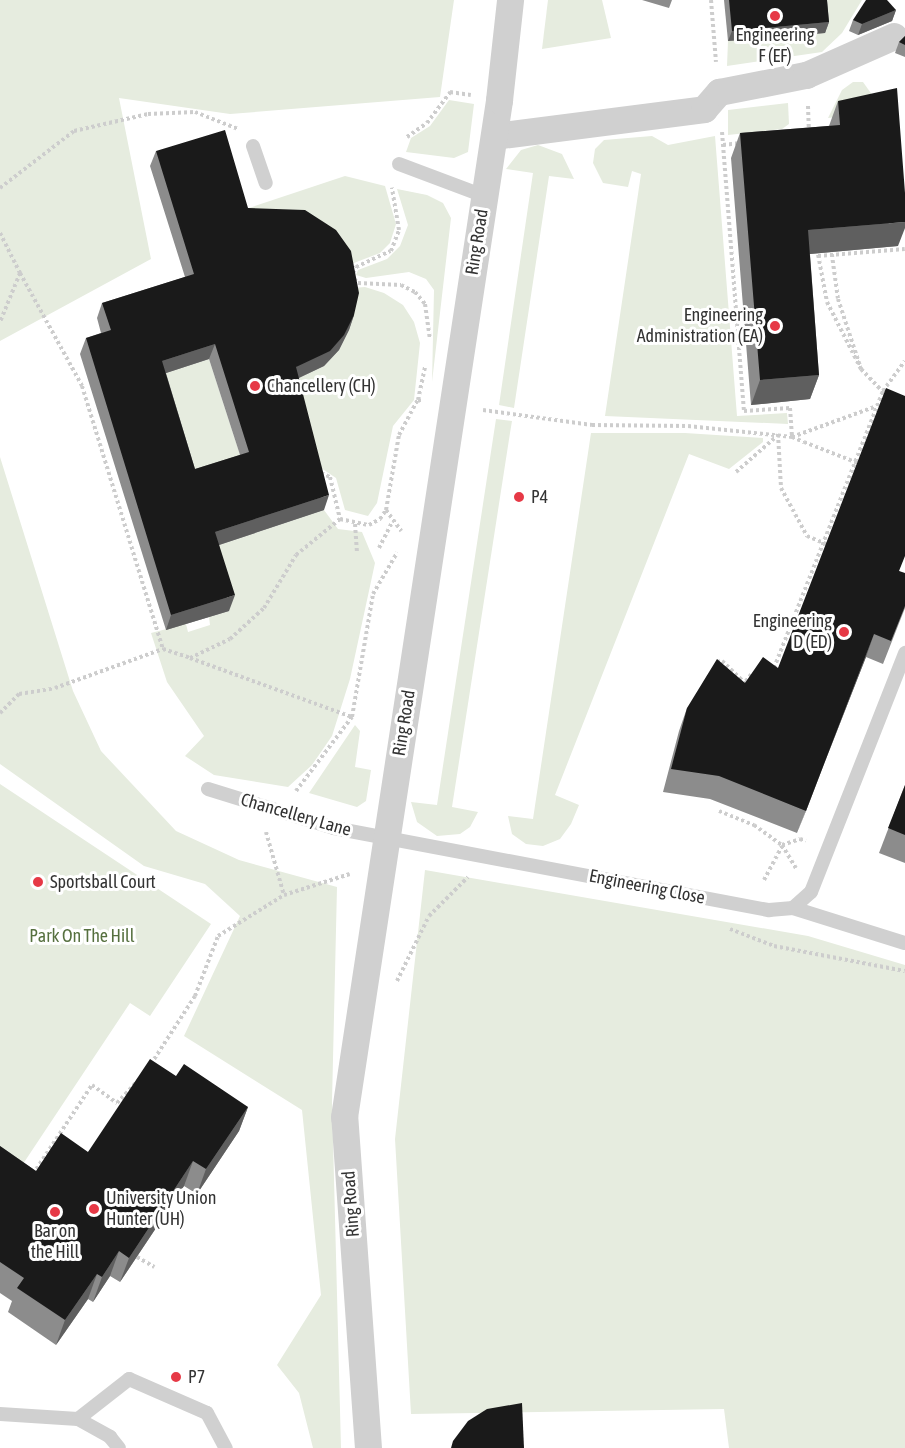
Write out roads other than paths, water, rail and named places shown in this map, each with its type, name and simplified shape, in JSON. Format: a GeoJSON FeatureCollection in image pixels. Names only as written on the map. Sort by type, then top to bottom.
{"type":"FeatureCollection","features":[{"type":"Feature","properties":{"kind":"street","name":"Ring Road"},"geometry":{"type":"LineString","coordinates":[[368,1448],[344,1117],[494,136],[510,0]]}},
{"type":"Feature","properties":{"kind":"street"},"geometry":{"type":"LineString","coordinates":[[494,136],[704,109],[719,92],[806,75],[894,36]]}},
{"type":"Feature","properties":{"kind":"lane"},"geometry":{"type":"LineString","coordinates":[[253,146],[266,183]]}},
{"type":"Feature","properties":{"kind":"lane"},"geometry":{"type":"LineString","coordinates":[[399,164],[484,196]]}},
{"type":"Feature","properties":{"kind":"lane"},"geometry":{"type":"LineString","coordinates":[[793,908],[811,892],[905,653]]}},
{"type":"Feature","properties":{"kind":"lane","name":"Chancellery Lane"},"geometry":{"type":"LineString","coordinates":[[208,789],[334,828],[386,837]]}},
{"type":"Feature","properties":{"kind":"lane","name":"Engineering Close"},"geometry":{"type":"LineString","coordinates":[[386,837],[769,910],[793,908],[905,943]]}},
{"type":"Feature","properties":{"kind":"lane"},"geometry":{"type":"LineString","coordinates":[[78,1419],[129,1379],[207,1413],[226,1448]]}},
{"type":"Feature","properties":{"kind":"lane"},"geometry":{"type":"LineString","coordinates":[[0,1414],[78,1419],[110,1437],[120,1448]]}},
{"type":"Feature","properties":{"kind":"place","name":"Engineering F (EF)"},"geometry":{"type":"Point","coordinates":[775,16]}},
{"type":"Feature","properties":{"kind":"place","name":"Engineering Administration (EA)"},"geometry":{"type":"Point","coordinates":[775,326]}},
{"type":"Feature","properties":{"kind":"place","name":"Chancellery (CH)"},"geometry":{"type":"Point","coordinates":[255,386]}},
{"type":"Feature","properties":{"kind":"place","name":"P4"},"geometry":{"type":"Point","coordinates":[519,497]}},
{"type":"Feature","properties":{"kind":"place","name":"Engineering D (ED)"},"geometry":{"type":"Point","coordinates":[844,632]}},
{"type":"Feature","properties":{"kind":"place","name":"Sportsball Court"},"geometry":{"type":"Point","coordinates":[38,882]}},
{"type":"Feature","properties":{"kind":"place","name":"University Union Hunter (UH)"},"geometry":{"type":"Point","coordinates":[94,1209]}},
{"type":"Feature","properties":{"kind":"place","name":"Bar on the Hill"},"geometry":{"type":"Point","coordinates":[55,1212]}},
{"type":"Feature","properties":{"kind":"place","name":"P7"},"geometry":{"type":"Point","coordinates":[176,1377]}},
{"type":"Feature","properties":{"kind":"park label","name":"Park On The Hill"},"geometry":{"type":"Point","coordinates":[82,936]}}]}
